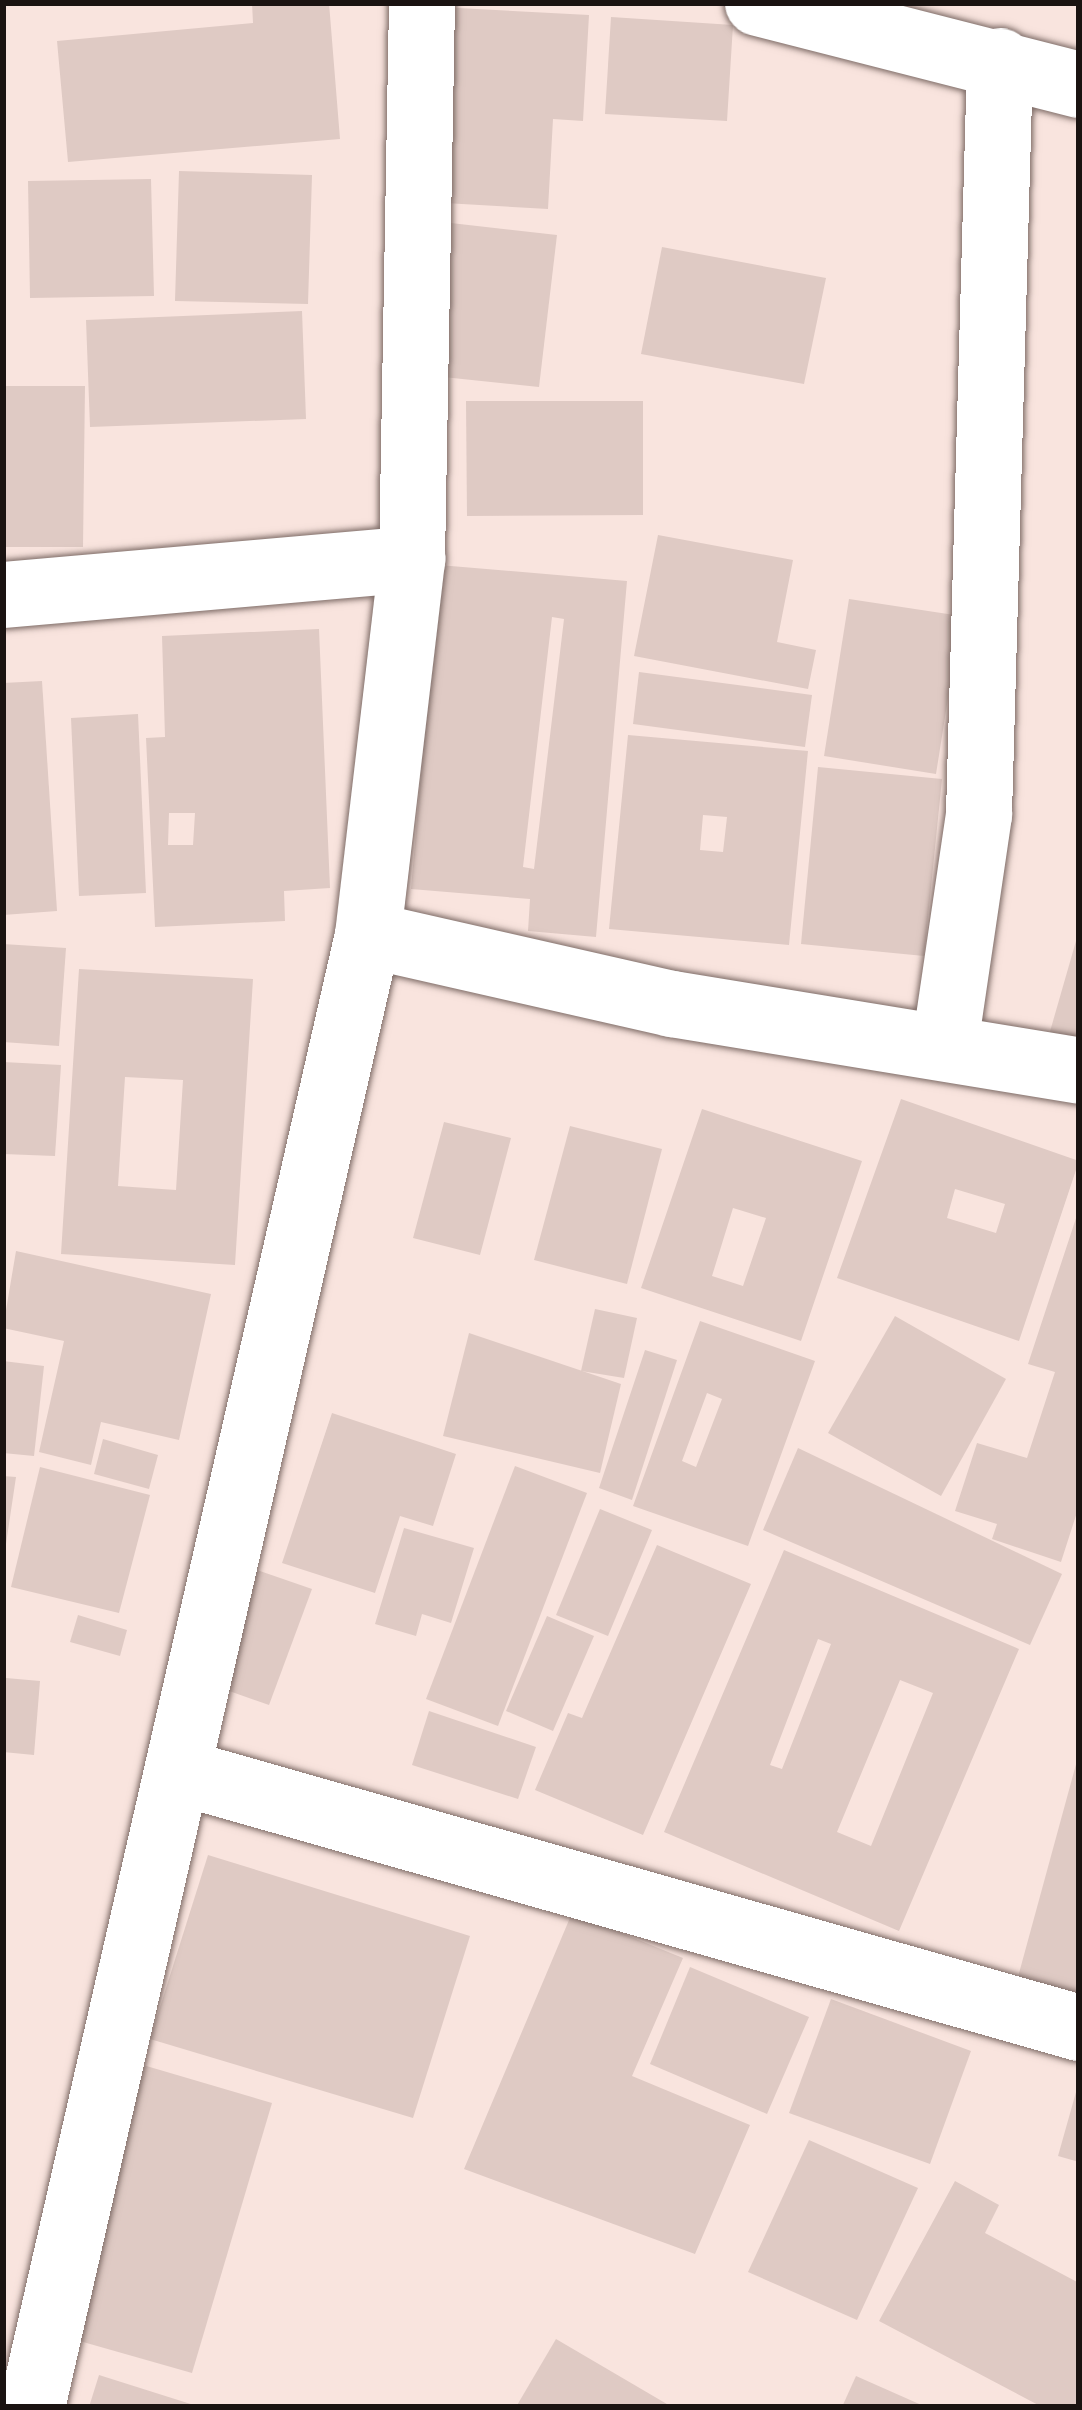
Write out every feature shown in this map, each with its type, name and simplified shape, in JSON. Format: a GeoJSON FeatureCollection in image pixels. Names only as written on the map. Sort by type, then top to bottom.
{"type":"FeatureCollection","features":[{"type":"Feature","properties":{"kind":"street"},"geometry":{"type":"LineString","coordinates":[[32,2407],[368,935],[412,560],[422,3]]}},
{"type":"Feature","properties":{"kind":"street"},"geometry":{"type":"LineString","coordinates":[[758,3],[1000,61],[1079,85]]}},
{"type":"Feature","properties":{"kind":"street"},"geometry":{"type":"LineString","coordinates":[[945,1046],[979,814],[1000,61]]}},
{"type":"Feature","properties":{"kind":"street"},"geometry":{"type":"LineString","coordinates":[[3,595],[412,560]]}},
{"type":"Feature","properties":{"kind":"street"},"geometry":{"type":"LineString","coordinates":[[368,935],[671,1004],[1079,1071]]}},
{"type":"Feature","properties":{"kind":"street"},"geometry":{"type":"LineString","coordinates":[[180,1772],[1079,2028]]}},
{"type":"Feature","properties":{"kind":"building"},"geometry":{"type":"Polygon","coordinates":[[[252,3],[329,3],[340,139],[68,162],[57,41],[253,23],[252,3]]]}},
{"type":"Feature","properties":{"kind":"building"},"geometry":{"type":"Polygon","coordinates":[[[439,7],[589,15],[583,121],[553,119],[548,209],[427,202],[439,7]]]}},
{"type":"Feature","properties":{"kind":"building"},"geometry":{"type":"Polygon","coordinates":[[[611,17],[733,25],[727,121],[605,114],[611,17]]]}},
{"type":"Feature","properties":{"kind":"building"},"geometry":{"type":"Polygon","coordinates":[[[179,171],[312,175],[308,304],[175,301],[179,171]]]}},
{"type":"Feature","properties":{"kind":"building"},"geometry":{"type":"Polygon","coordinates":[[[151,179],[154,296],[30,298],[28,181],[151,179]]]}},
{"type":"Feature","properties":{"kind":"building"},"geometry":{"type":"Polygon","coordinates":[[[442,222],[557,235],[539,387],[424,375],[442,222]]]}},
{"type":"Feature","properties":{"kind":"building"},"geometry":{"type":"Polygon","coordinates":[[[662,247],[826,278],[804,384],[641,354],[662,247]]]}},
{"type":"Feature","properties":{"kind":"building"},"geometry":{"type":"Polygon","coordinates":[[[302,311],[306,419],[90,427],[86,320],[302,311]]]}},
{"type":"Feature","properties":{"kind":"building"},"geometry":{"type":"Polygon","coordinates":[[[4,386],[85,386],[83,547],[3,547],[4,386]]]}},
{"type":"Feature","properties":{"kind":"building"},"geometry":{"type":"Polygon","coordinates":[[[466,401],[643,401],[643,515],[467,516],[466,401]]]}},
{"type":"Feature","properties":{"kind":"building"},"geometry":{"type":"Polygon","coordinates":[[[658,535],[793,560],[777,642],[816,650],[808,689],[634,656],[658,535]]]}},
{"type":"Feature","properties":{"kind":"building"},"geometry":{"type":"Polygon","coordinates":[[[439,565],[627,581],[596,937],[528,931],[530,899],[411,889],[439,565]],[[552,617],[523,867],[534,869],[564,619],[552,617]]]}},
{"type":"Feature","properties":{"kind":"building"},"geometry":{"type":"Polygon","coordinates":[[[849,599],[961,616],[936,774],[824,756],[849,599]]]}},
{"type":"Feature","properties":{"kind":"building"},"geometry":{"type":"Polygon","coordinates":[[[319,629],[330,888],[284,891],[285,921],[155,927],[146,738],[165,737],[162,636],[319,629]],[[169,813],[168,845],[193,845],[195,813],[169,813]]]}},
{"type":"Feature","properties":{"kind":"building"},"geometry":{"type":"Polygon","coordinates":[[[639,672],[812,695],[805,747],[633,724],[639,672]]]}},
{"type":"Feature","properties":{"kind":"building"},"geometry":{"type":"Polygon","coordinates":[[[42,681],[57,911],[3,915],[3,683],[42,681]]]}},
{"type":"Feature","properties":{"kind":"building"},"geometry":{"type":"Polygon","coordinates":[[[138,714],[146,893],[79,896],[71,718],[138,714]]]}},
{"type":"Feature","properties":{"kind":"building"},"geometry":{"type":"Polygon","coordinates":[[[628,735],[808,751],[789,945],[609,929],[628,735]],[[703,815],[700,850],[723,852],[727,817],[703,815]]]}},
{"type":"Feature","properties":{"kind":"building"},"geometry":{"type":"Polygon","coordinates":[[[818,767],[942,779],[924,956],[801,944],[818,767]]]}},
{"type":"Feature","properties":{"kind":"building"},"geometry":{"type":"Polygon","coordinates":[[[1079,934],[1079,1043],[1049,1035],[1079,934]]]}},
{"type":"Feature","properties":{"kind":"building"},"geometry":{"type":"Polygon","coordinates":[[[3,944],[66,948],[59,1046],[3,1042],[3,944]]]}},
{"type":"Feature","properties":{"kind":"building"},"geometry":{"type":"Polygon","coordinates":[[[79,969],[253,979],[235,1265],[61,1254],[79,969]],[[125,1077],[118,1186],[176,1190],[183,1080],[125,1077]]]}},
{"type":"Feature","properties":{"kind":"building"},"geometry":{"type":"Polygon","coordinates":[[[3,1062],[61,1065],[55,1156],[3,1154],[3,1062]]]}},
{"type":"Feature","properties":{"kind":"building"},"geometry":{"type":"Polygon","coordinates":[[[901,1099],[1079,1161],[1019,1341],[837,1278],[901,1099]],[[955,1189],[947,1218],[996,1233],[1005,1204],[955,1189]]]}},
{"type":"Feature","properties":{"kind":"building"},"geometry":{"type":"Polygon","coordinates":[[[702,1109],[862,1161],[801,1341],[641,1288],[702,1109]],[[733,1208],[712,1276],[743,1286],[766,1218],[733,1208]]]}},
{"type":"Feature","properties":{"kind":"building"},"geometry":{"type":"Polygon","coordinates":[[[444,1122],[511,1138],[480,1255],[413,1238],[444,1122]]]}},
{"type":"Feature","properties":{"kind":"building"},"geometry":{"type":"Polygon","coordinates":[[[570,1126],[662,1149],[627,1284],[534,1260],[570,1126]]]}},
{"type":"Feature","properties":{"kind":"building"},"geometry":{"type":"Polygon","coordinates":[[[1079,1209],[1079,1506],[1061,1562],[992,1539],[997,1524],[955,1511],[977,1443],[1027,1458],[1055,1372],[1028,1364],[1079,1209]]]}},
{"type":"Feature","properties":{"kind":"building"},"geometry":{"type":"Polygon","coordinates":[[[16,1251],[211,1294],[179,1440],[101,1422],[91,1465],[39,1452],[64,1341],[3,1328],[16,1251]]]}},
{"type":"Feature","properties":{"kind":"building"},"geometry":{"type":"Polygon","coordinates":[[[595,1309],[637,1318],[624,1378],[581,1371],[595,1309]]]}},
{"type":"Feature","properties":{"kind":"building"},"geometry":{"type":"Polygon","coordinates":[[[895,1316],[1006,1379],[941,1496],[828,1433],[895,1316]]]}},
{"type":"Feature","properties":{"kind":"building"},"geometry":{"type":"Polygon","coordinates":[[[700,1321],[815,1361],[748,1546],[633,1506],[700,1321]],[[707,1393],[682,1461],[696,1467],[722,1399],[707,1393]]]}},
{"type":"Feature","properties":{"kind":"building"},"geometry":{"type":"Polygon","coordinates":[[[469,1333],[621,1384],[600,1473],[443,1436],[469,1333]]]}},
{"type":"Feature","properties":{"kind":"building"},"geometry":{"type":"Polygon","coordinates":[[[645,1350],[677,1360],[632,1500],[599,1488],[645,1350]]]}},
{"type":"Feature","properties":{"kind":"building"},"geometry":{"type":"Polygon","coordinates":[[[3,1361],[44,1366],[34,1456],[3,1453],[3,1361]]]}},
{"type":"Feature","properties":{"kind":"building"},"geometry":{"type":"Polygon","coordinates":[[[332,1413],[456,1454],[433,1526],[400,1516],[375,1593],[282,1563],[332,1413]]]}},
{"type":"Feature","properties":{"kind":"building"},"geometry":{"type":"Polygon","coordinates":[[[103,1439],[158,1455],[149,1489],[94,1474],[103,1439]]]}},
{"type":"Feature","properties":{"kind":"building"},"geometry":{"type":"Polygon","coordinates":[[[798,1448],[1062,1574],[1030,1645],[763,1530],[798,1448]]]}},
{"type":"Feature","properties":{"kind":"building"},"geometry":{"type":"Polygon","coordinates":[[[515,1466],[587,1493],[498,1726],[426,1699],[515,1466]]]}},
{"type":"Feature","properties":{"kind":"building"},"geometry":{"type":"Polygon","coordinates":[[[40,1467],[150,1495],[119,1613],[11,1587],[40,1467]]]}},
{"type":"Feature","properties":{"kind":"building"},"geometry":{"type":"Polygon","coordinates":[[[3,1476],[16,1477],[6,1544],[3,1543],[3,1476]]]}},
{"type":"Feature","properties":{"kind":"building"},"geometry":{"type":"Polygon","coordinates":[[[600,1509],[652,1530],[608,1636],[556,1615],[600,1509]]]}},
{"type":"Feature","properties":{"kind":"building"},"geometry":{"type":"Polygon","coordinates":[[[404,1528],[474,1548],[451,1623],[422,1614],[416,1636],[375,1624],[404,1528]]]}},
{"type":"Feature","properties":{"kind":"building"},"geometry":{"type":"Polygon","coordinates":[[[657,1545],[751,1584],[643,1835],[535,1790],[568,1713],[582,1718],[657,1545]]]}},
{"type":"Feature","properties":{"kind":"building"},"geometry":{"type":"Polygon","coordinates":[[[784,1550],[1019,1649],[899,1931],[664,1832],[784,1550]],[[818,1639],[770,1765],[782,1769],[831,1644],[818,1639]],[[900,1680],[837,1832],[871,1846],[933,1693],[900,1680]]]}},
{"type":"Feature","properties":{"kind":"building"},"geometry":{"type":"Polygon","coordinates":[[[257,1570],[312,1589],[269,1705],[215,1686],[257,1570]]]}},
{"type":"Feature","properties":{"kind":"building"},"geometry":{"type":"Polygon","coordinates":[[[78,1615],[127,1630],[120,1656],[70,1642],[78,1615]]]}},
{"type":"Feature","properties":{"kind":"building"},"geometry":{"type":"Polygon","coordinates":[[[547,1616],[594,1636],[553,1731],[506,1711],[547,1616]]]}},
{"type":"Feature","properties":{"kind":"building"},"geometry":{"type":"Polygon","coordinates":[[[6,1678],[40,1681],[34,1755],[3,1752],[6,1678]]]}},
{"type":"Feature","properties":{"kind":"building"},"geometry":{"type":"Polygon","coordinates":[[[429,1711],[536,1747],[518,1799],[412,1765],[429,1711]]]}},
{"type":"Feature","properties":{"kind":"building"},"geometry":{"type":"Polygon","coordinates":[[[1079,1757],[1079,2002],[1015,1988],[1079,1757]]]}},
{"type":"Feature","properties":{"kind":"building"},"geometry":{"type":"Polygon","coordinates":[[[208,1855],[470,1936],[413,2118],[150,2039],[208,1855]]]}},
{"type":"Feature","properties":{"kind":"building"},"geometry":{"type":"Polygon","coordinates":[[[572,1913],[683,1958],[632,2076],[750,2125],[695,2254],[464,2169],[572,1913]]]}},
{"type":"Feature","properties":{"kind":"building"},"geometry":{"type":"Polygon","coordinates":[[[690,1967],[809,2017],[767,2114],[650,2064],[690,1967]]]}},
{"type":"Feature","properties":{"kind":"building"},"geometry":{"type":"Polygon","coordinates":[[[831,1999],[971,2051],[930,2164],[789,2113],[831,1999]]]}},
{"type":"Feature","properties":{"kind":"building"},"geometry":{"type":"Polygon","coordinates":[[[143,2065],[272,2103],[192,2373],[62,2336],[143,2065]]]}},
{"type":"Feature","properties":{"kind":"building"},"geometry":{"type":"Polygon","coordinates":[[[1079,2085],[1079,2162],[1058,2156],[1079,2085]]]}},
{"type":"Feature","properties":{"kind":"building"},"geometry":{"type":"Polygon","coordinates":[[[809,2140],[918,2188],[857,2320],[748,2272],[809,2140]]]}},
{"type":"Feature","properties":{"kind":"building"},"geometry":{"type":"Polygon","coordinates":[[[955,2181],[999,2205],[985,2233],[1079,2283],[1079,2407],[1042,2407],[879,2321],[955,2181]]]}},
{"type":"Feature","properties":{"kind":"building"},"geometry":{"type":"Polygon","coordinates":[[[556,2339],[672,2407],[516,2407],[556,2339]]]}},
{"type":"Feature","properties":{"kind":"building"},"geometry":{"type":"Polygon","coordinates":[[[99,2375],[197,2406],[197,2407],[89,2407],[99,2375]]]}},
{"type":"Feature","properties":{"kind":"building"},"geometry":{"type":"Polygon","coordinates":[[[856,2376],[926,2407],[842,2407],[856,2376]]]}}]}
